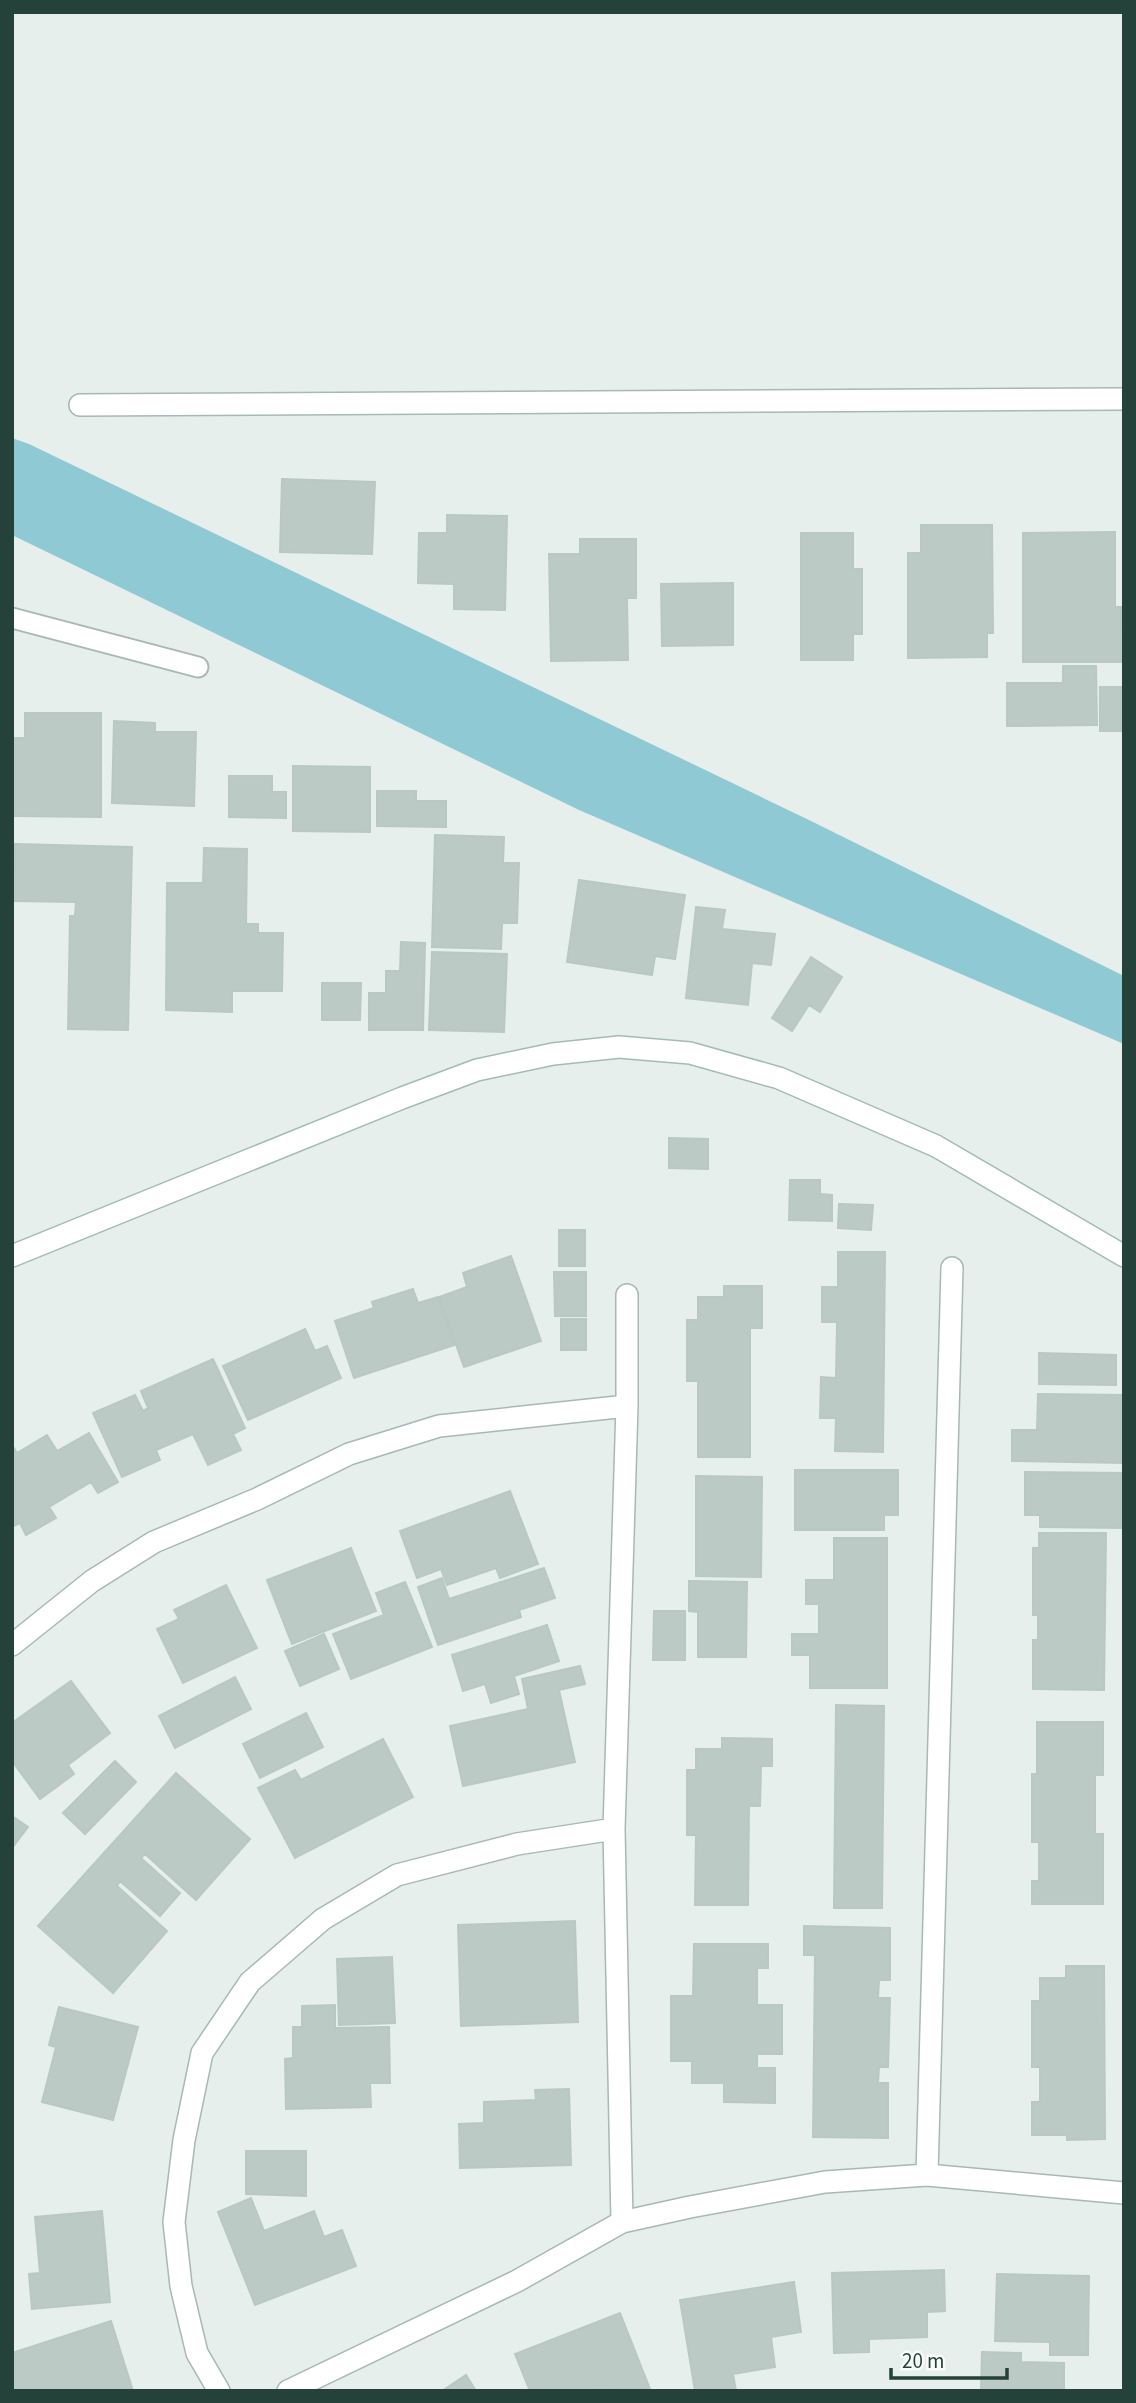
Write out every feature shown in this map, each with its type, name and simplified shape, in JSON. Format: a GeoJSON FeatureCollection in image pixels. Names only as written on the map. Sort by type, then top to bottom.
{"type":"FeatureCollection","features":[{"type":"Feature","properties":{"kind":"street"},"geometry":{"type":"LineString","coordinates":[[80,405],[1124,399]]}},
{"type":"Feature","properties":{"kind":"street"},"geometry":{"type":"LineString","coordinates":[[12,1256],[477,1070],[553,1054],[619,1047],[690,1053],[779,1079],[936,1146],[1124,1256]]}},
{"type":"Feature","properties":{"kind":"street"},"geometry":{"type":"LineString","coordinates":[[927,2175],[952,1268]]}},
{"type":"Feature","properties":{"kind":"street"},"geometry":{"type":"LineString","coordinates":[[622,2222],[614,1829],[627,1406],[627,1295]]}},
{"type":"Feature","properties":{"kind":"street"},"geometry":{"type":"LineString","coordinates":[[12,1645],[92,1581],[154,1542],[257,1499],[349,1454],[439,1426],[627,1406]]}},
{"type":"Feature","properties":{"kind":"street"},"geometry":{"type":"LineString","coordinates":[[219,2391],[197,2353],[181,2286],[174,2222],[184,2140],[202,2053],[250,1982],[323,1919],[397,1875],[517,1844],[614,1829]]}},
{"type":"Feature","properties":{"kind":"street"},"geometry":{"type":"LineString","coordinates":[[288,2391],[517,2281],[622,2222],[825,2182],[927,2175],[1124,2193]]}},
{"type":"Feature","properties":{"kind":"lane"},"geometry":{"type":"LineString","coordinates":[[12,618],[198,667]]}},
{"type":"Feature","properties":{"kind":"water"},"geometry":{"type":"Polygon","coordinates":[[[12,438],[811,821],[1124,976],[1124,1044],[579,810],[12,535],[12,438]]]}},
{"type":"Feature","properties":{"kind":"building"},"geometry":{"type":"Polygon","coordinates":[[[282,479],[375,482],[372,554],[280,552],[282,479]]]}},
{"type":"Feature","properties":{"kind":"building"},"geometry":{"type":"Polygon","coordinates":[[[447,515],[507,516],[505,610],[454,609],[454,584],[418,583],[419,533],[447,533],[447,515]]]}},
{"type":"Feature","properties":{"kind":"building"},"geometry":{"type":"Polygon","coordinates":[[[921,525],[992,525],[993,633],[987,633],[987,657],[908,658],[908,553],[921,553],[921,525]]]}},
{"type":"Feature","properties":{"kind":"building"},"geometry":{"type":"Polygon","coordinates":[[[1115,532],[1115,607],[1121,607],[1122,662],[1023,662],[1023,533],[1115,532]]]}},
{"type":"Feature","properties":{"kind":"building"},"geometry":{"type":"Polygon","coordinates":[[[801,533],[853,533],[853,569],[862,569],[862,634],[853,634],[853,660],[801,660],[801,533]]]}},
{"type":"Feature","properties":{"kind":"building"},"geometry":{"type":"Polygon","coordinates":[[[580,539],[636,539],[636,598],[627,598],[628,660],[551,661],[549,554],[580,554],[580,539]]]}},
{"type":"Feature","properties":{"kind":"building"},"geometry":{"type":"Polygon","coordinates":[[[733,583],[733,645],[662,646],[661,584],[733,583]]]}},
{"type":"Feature","properties":{"kind":"building"},"geometry":{"type":"Polygon","coordinates":[[[1063,666],[1096,666],[1097,725],[1007,726],[1007,683],[1063,683],[1063,666]]]}},
{"type":"Feature","properties":{"kind":"building"},"geometry":{"type":"Polygon","coordinates":[[[1100,687],[1124,687],[1124,731],[1100,731],[1100,687]]]}},
{"type":"Feature","properties":{"kind":"building"},"geometry":{"type":"Polygon","coordinates":[[[25,713],[101,713],[101,817],[12,816],[12,738],[25,738],[25,713]]]}},
{"type":"Feature","properties":{"kind":"building"},"geometry":{"type":"Polygon","coordinates":[[[114,721],[155,723],[155,732],[196,732],[194,806],[112,803],[114,721]]]}},
{"type":"Feature","properties":{"kind":"building"},"geometry":{"type":"Polygon","coordinates":[[[293,766],[370,767],[370,832],[293,831],[293,766]]]}},
{"type":"Feature","properties":{"kind":"building"},"geometry":{"type":"Polygon","coordinates":[[[229,776],[272,776],[272,792],[286,792],[286,818],[229,817],[229,776]]]}},
{"type":"Feature","properties":{"kind":"building"},"geometry":{"type":"Polygon","coordinates":[[[377,791],[416,791],[416,801],[446,801],[446,827],[377,826],[377,791]]]}},
{"type":"Feature","properties":{"kind":"building"},"geometry":{"type":"Polygon","coordinates":[[[435,835],[504,837],[503,863],[519,863],[517,923],[502,923],[501,949],[432,947],[435,835]]]}},
{"type":"Feature","properties":{"kind":"building"},"geometry":{"type":"Polygon","coordinates":[[[15,844],[132,847],[128,1030],[68,1029],[70,916],[75,916],[76,902],[14,901],[15,844]]]}},
{"type":"Feature","properties":{"kind":"building"},"geometry":{"type":"Polygon","coordinates":[[[204,848],[247,849],[246,924],[258,924],[258,933],[283,933],[282,991],[232,991],[232,1012],[166,1010],[167,883],[203,883],[204,848]]]}},
{"type":"Feature","properties":{"kind":"building"},"geometry":{"type":"Polygon","coordinates":[[[579,880],[685,895],[675,959],[655,956],[652,975],[567,962],[579,880]]]}},
{"type":"Feature","properties":{"kind":"building"},"geometry":{"type":"Polygon","coordinates":[[[696,907],[725,910],[722,929],[775,934],[771,965],[752,963],[748,1005],[686,998],[696,907]]]}},
{"type":"Feature","properties":{"kind":"building"},"geometry":{"type":"Polygon","coordinates":[[[401,942],[425,943],[423,1030],[369,1030],[369,993],[386,993],[386,971],[400,971],[401,942]]]}},
{"type":"Feature","properties":{"kind":"building"},"geometry":{"type":"Polygon","coordinates":[[[432,952],[507,954],[504,1032],[429,1030],[432,952]]]}},
{"type":"Feature","properties":{"kind":"building"},"geometry":{"type":"Polygon","coordinates":[[[811,957],[842,977],[820,1012],[809,1005],[792,1031],[772,1018],[811,957]]]}},
{"type":"Feature","properties":{"kind":"building"},"geometry":{"type":"Polygon","coordinates":[[[322,983],[361,983],[360,1020],[322,1020],[322,983]]]}},
{"type":"Feature","properties":{"kind":"building"},"geometry":{"type":"Polygon","coordinates":[[[669,1138],[708,1139],[708,1169],[669,1168],[669,1138]]]}},
{"type":"Feature","properties":{"kind":"building"},"geometry":{"type":"Polygon","coordinates":[[[790,1180],[820,1180],[820,1194],[832,1195],[832,1221],[789,1220],[790,1180]]]}},
{"type":"Feature","properties":{"kind":"building"},"geometry":{"type":"Polygon","coordinates":[[[839,1204],[873,1205],[871,1230],[838,1228],[839,1204]]]}},
{"type":"Feature","properties":{"kind":"building"},"geometry":{"type":"Polygon","coordinates":[[[559,1230],[585,1230],[585,1266],[559,1266],[559,1230]]]}},
{"type":"Feature","properties":{"kind":"building"},"geometry":{"type":"Polygon","coordinates":[[[838,1252],[885,1252],[883,1452],[835,1451],[836,1418],[820,1418],[821,1377],[836,1378],[837,1322],[822,1322],[822,1287],[838,1287],[838,1252]]]}},
{"type":"Feature","properties":{"kind":"building"},"geometry":{"type":"Polygon","coordinates":[[[511,1256],[541,1341],[464,1367],[439,1297],[467,1287],[463,1273],[511,1256]]]}},
{"type":"Feature","properties":{"kind":"building"},"geometry":{"type":"Polygon","coordinates":[[[554,1272],[586,1272],[586,1316],[555,1316],[554,1272]]]}},
{"type":"Feature","properties":{"kind":"building"},"geometry":{"type":"Polygon","coordinates":[[[724,1286],[762,1286],[762,1328],[750,1328],[750,1457],[698,1457],[698,1381],[687,1381],[687,1320],[698,1320],[698,1297],[724,1297],[724,1286]]]}},
{"type":"Feature","properties":{"kind":"building"},"geometry":{"type":"Polygon","coordinates":[[[413,1289],[418,1303],[438,1297],[454,1345],[354,1378],[335,1321],[374,1308],[372,1302],[413,1289]]]}},
{"type":"Feature","properties":{"kind":"building"},"geometry":{"type":"Polygon","coordinates":[[[561,1319],[586,1319],[586,1350],[561,1350],[561,1319]]]}},
{"type":"Feature","properties":{"kind":"building"},"geometry":{"type":"Polygon","coordinates":[[[305,1329],[315,1351],[327,1346],[341,1378],[248,1420],[223,1366],[305,1329]]]}},
{"type":"Feature","properties":{"kind":"building"},"geometry":{"type":"Polygon","coordinates":[[[1039,1353],[1116,1355],[1116,1385],[1039,1384],[1039,1353]]]}},
{"type":"Feature","properties":{"kind":"building"},"geometry":{"type":"Polygon","coordinates":[[[213,1359],[245,1428],[233,1434],[241,1450],[208,1465],[193,1434],[156,1450],[160,1460],[122,1477],[93,1413],[135,1395],[143,1411],[148,1408],[141,1391],[213,1359]]]}},
{"type":"Feature","properties":{"kind":"building"},"geometry":{"type":"Polygon","coordinates":[[[1038,1394],[1124,1395],[1124,1463],[1012,1461],[1012,1430],[1037,1430],[1038,1394]]]}},
{"type":"Feature","properties":{"kind":"building"},"geometry":{"type":"Polygon","coordinates":[[[89,1433],[118,1482],[98,1493],[91,1482],[49,1507],[56,1518],[26,1535],[20,1523],[12,1527],[12,1445],[17,1453],[47,1435],[57,1451],[89,1433]]]}},
{"type":"Feature","properties":{"kind":"building"},"geometry":{"type":"Polygon","coordinates":[[[795,1470],[898,1470],[898,1515],[884,1515],[884,1530],[795,1530],[795,1470]]]}},
{"type":"Feature","properties":{"kind":"building"},"geometry":{"type":"Polygon","coordinates":[[[1025,1472],[1124,1473],[1124,1528],[1040,1527],[1040,1515],[1025,1515],[1025,1472]]]}},
{"type":"Feature","properties":{"kind":"building"},"geometry":{"type":"Polygon","coordinates":[[[696,1476],[762,1477],[761,1577],[696,1576],[696,1476]]]}},
{"type":"Feature","properties":{"kind":"building"},"geometry":{"type":"Polygon","coordinates":[[[510,1491],[538,1564],[500,1578],[496,1568],[447,1585],[441,1569],[417,1578],[400,1531],[510,1491]]]}},
{"type":"Feature","properties":{"kind":"building"},"geometry":{"type":"Polygon","coordinates":[[[1039,1533],[1106,1533],[1104,1690],[1033,1689],[1033,1640],[1038,1640],[1038,1615],[1033,1615],[1033,1548],[1039,1548],[1039,1533]]]}},
{"type":"Feature","properties":{"kind":"building"},"geometry":{"type":"Polygon","coordinates":[[[834,1538],[887,1538],[887,1688],[810,1688],[810,1655],[792,1655],[792,1634],[819,1634],[819,1604],[806,1604],[806,1580],[834,1580],[834,1538]]]}},
{"type":"Feature","properties":{"kind":"building"},"geometry":{"type":"Polygon","coordinates":[[[351,1548],[376,1611],[292,1644],[267,1580],[351,1548]]]}},
{"type":"Feature","properties":{"kind":"building"},"geometry":{"type":"Polygon","coordinates":[[[544,1568],[555,1598],[519,1610],[521,1617],[438,1645],[418,1587],[442,1578],[449,1599],[544,1568]]]}},
{"type":"Feature","properties":{"kind":"building"},"geometry":{"type":"Polygon","coordinates":[[[689,1581],[747,1582],[746,1657],[698,1657],[698,1612],[689,1611],[689,1581]]]}},
{"type":"Feature","properties":{"kind":"building"},"geometry":{"type":"Polygon","coordinates":[[[405,1582],[432,1647],[351,1679],[333,1634],[384,1615],[376,1593],[405,1582]]]}},
{"type":"Feature","properties":{"kind":"building"},"geometry":{"type":"Polygon","coordinates":[[[226,1585],[257,1648],[183,1683],[157,1629],[179,1619],[174,1610],[226,1585]]]}},
{"type":"Feature","properties":{"kind":"building"},"geometry":{"type":"Polygon","coordinates":[[[654,1611],[685,1611],[685,1660],[653,1660],[654,1611]]]}},
{"type":"Feature","properties":{"kind":"building"},"geometry":{"type":"Polygon","coordinates":[[[547,1625],[559,1661],[514,1676],[519,1694],[491,1703],[485,1684],[463,1691],[452,1655],[547,1625]]]}},
{"type":"Feature","properties":{"kind":"building"},"geometry":{"type":"Polygon","coordinates":[[[324,1634],[339,1669],[300,1686],[285,1651],[324,1634]]]}},
{"type":"Feature","properties":{"kind":"building"},"geometry":{"type":"Polygon","coordinates":[[[580,1666],[585,1684],[559,1690],[575,1762],[463,1786],[450,1726],[528,1709],[522,1679],[580,1666]]]}},
{"type":"Feature","properties":{"kind":"building"},"geometry":{"type":"Polygon","coordinates":[[[235,1677],[251,1709],[175,1748],[159,1716],[235,1677]]]}},
{"type":"Feature","properties":{"kind":"building"},"geometry":{"type":"Polygon","coordinates":[[[71,1681],[110,1733],[68,1765],[74,1774],[40,1799],[12,1761],[12,1723],[71,1681]]]}},
{"type":"Feature","properties":{"kind":"building"},"geometry":{"type":"Polygon","coordinates":[[[836,1705],[884,1706],[882,1908],[834,1908],[836,1705]]]}},
{"type":"Feature","properties":{"kind":"building"},"geometry":{"type":"Polygon","coordinates":[[[306,1713],[323,1747],[260,1778],[243,1744],[306,1713]]]}},
{"type":"Feature","properties":{"kind":"building"},"geometry":{"type":"Polygon","coordinates":[[[1037,1722],[1103,1722],[1103,1775],[1095,1775],[1095,1834],[1103,1834],[1103,1904],[1032,1904],[1032,1881],[1039,1881],[1039,1842],[1032,1842],[1032,1774],[1037,1774],[1037,1722]]]}},
{"type":"Feature","properties":{"kind":"building"},"geometry":{"type":"Polygon","coordinates":[[[722,1738],[772,1739],[772,1766],[761,1766],[760,1806],[749,1806],[748,1905],[695,1905],[696,1835],[687,1835],[687,1770],[696,1770],[696,1749],[722,1749],[722,1738]]]}},
{"type":"Feature","properties":{"kind":"building"},"geometry":{"type":"Polygon","coordinates":[[[383,1739],[413,1797],[295,1858],[258,1788],[295,1770],[301,1780],[383,1739]]]}},
{"type":"Feature","properties":{"kind":"building"},"geometry":{"type":"Polygon","coordinates":[[[115,1761],[136,1782],[85,1834],[63,1813],[115,1761]]]}},
{"type":"Feature","properties":{"kind":"building"},"geometry":{"type":"Polygon","coordinates":[[[176,1773],[250,1839],[196,1900],[145,1854],[141,1858],[180,1893],[160,1916],[120,1881],[117,1886],[167,1931],[113,1993],[38,1926],[176,1773]]]}},
{"type":"Feature","properties":{"kind":"building"},"geometry":{"type":"Polygon","coordinates":[[[12,1816],[28,1827],[12,1848],[12,1816]]]}},
{"type":"Feature","properties":{"kind":"building"},"geometry":{"type":"Polygon","coordinates":[[[575,1921],[578,2022],[461,2026],[458,1925],[575,1921]]]}},
{"type":"Feature","properties":{"kind":"building"},"geometry":{"type":"Polygon","coordinates":[[[804,1926],[890,1928],[890,1980],[879,1980],[878,1998],[890,1998],[888,2067],[879,2067],[878,2083],[888,2083],[888,2138],[813,2137],[815,1955],[804,1955],[804,1926]]]}},
{"type":"Feature","properties":{"kind":"building"},"geometry":{"type":"Polygon","coordinates":[[[694,1944],[768,1944],[768,1968],[757,1968],[757,2005],[782,2005],[782,2054],[757,2054],[757,2068],[775,2068],[775,2103],[724,2102],[724,2083],[692,2083],[692,2061],[671,2061],[671,1996],[693,1996],[694,1944]]]}},
{"type":"Feature","properties":{"kind":"building"},"geometry":{"type":"Polygon","coordinates":[[[392,1957],[395,2023],[339,2025],[337,1959],[392,1957]]]}},
{"type":"Feature","properties":{"kind":"building"},"geometry":{"type":"Polygon","coordinates":[[[1066,1966],[1104,1966],[1105,2139],[1067,2140],[1067,2135],[1032,2135],[1032,2102],[1040,2102],[1040,2067],[1032,2067],[1032,2001],[1040,2001],[1040,1978],[1066,1978],[1066,1966]]]}},
{"type":"Feature","properties":{"kind":"building"},"geometry":{"type":"Polygon","coordinates":[[[335,2005],[335,2028],[389,2027],[390,2083],[370,2083],[371,2107],[286,2109],[285,2059],[293,2058],[293,2027],[302,2027],[302,2006],[335,2005]]]}},
{"type":"Feature","properties":{"kind":"building"},"geometry":{"type":"Polygon","coordinates":[[[59,2007],[138,2027],[113,2120],[42,2102],[56,2047],[49,2045],[59,2007]]]}},
{"type":"Feature","properties":{"kind":"building"},"geometry":{"type":"Polygon","coordinates":[[[569,2089],[571,2165],[460,2168],[459,2124],[484,2123],[484,2102],[536,2100],[535,2090],[569,2089]]]}},
{"type":"Feature","properties":{"kind":"building"},"geometry":{"type":"Polygon","coordinates":[[[246,2151],[306,2151],[306,2196],[246,2194],[246,2151]]]}},
{"type":"Feature","properties":{"kind":"building"},"geometry":{"type":"Polygon","coordinates":[[[251,2198],[264,2231],[314,2211],[324,2237],[342,2230],[356,2266],[255,2305],[218,2212],[251,2198]]]}},
{"type":"Feature","properties":{"kind":"building"},"geometry":{"type":"Polygon","coordinates":[[[102,2211],[110,2302],[32,2309],[29,2274],[40,2273],[35,2217],[102,2211]]]}},
{"type":"Feature","properties":{"kind":"building"},"geometry":{"type":"Polygon","coordinates":[[[944,2270],[945,2311],[927,2312],[927,2337],[869,2339],[869,2352],[834,2353],[832,2273],[944,2270]]]}},
{"type":"Feature","properties":{"kind":"building"},"geometry":{"type":"Polygon","coordinates":[[[997,2274],[1089,2276],[1088,2355],[1050,2355],[1050,2342],[995,2341],[997,2274]]]}},
{"type":"Feature","properties":{"kind":"building"},"geometry":{"type":"Polygon","coordinates":[[[794,2282],[801,2332],[771,2337],[775,2367],[733,2374],[736,2391],[695,2391],[680,2300],[794,2282]]]}},
{"type":"Feature","properties":{"kind":"building"},"geometry":{"type":"Polygon","coordinates":[[[620,2313],[650,2389],[530,2391],[515,2354],[620,2313]]]}},
{"type":"Feature","properties":{"kind":"building"},"geometry":{"type":"Polygon","coordinates":[[[111,2321],[133,2391],[12,2391],[12,2353],[111,2321]]]}},
{"type":"Feature","properties":{"kind":"building"},"geometry":{"type":"Polygon","coordinates":[[[982,2352],[1021,2353],[1021,2362],[1064,2363],[1064,2391],[981,2391],[982,2352]]]}},
{"type":"Feature","properties":{"kind":"building"},"geometry":{"type":"Polygon","coordinates":[[[466,2375],[476,2391],[442,2391],[466,2375]]]}}]}
